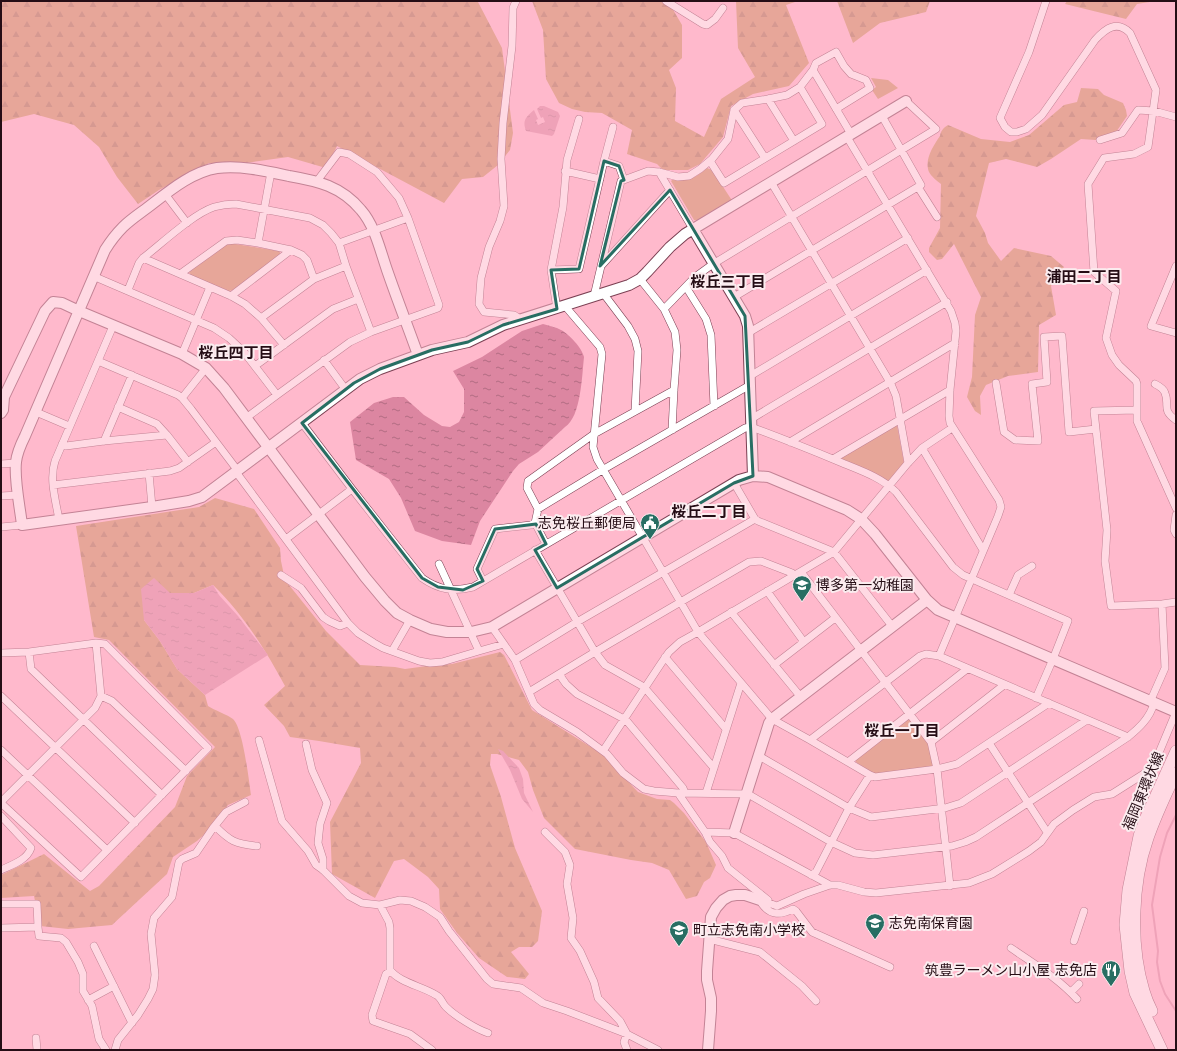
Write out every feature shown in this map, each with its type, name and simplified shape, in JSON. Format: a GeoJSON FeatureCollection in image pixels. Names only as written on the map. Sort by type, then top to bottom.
{"type":"FeatureCollection","features":[{"type":"Feature","properties":{"kind":"main road","name":"福岡東環状線"},"geometry":{"type":"LineString","coordinates":[[1162,1050],[1135,993],[1130,971],[1125,925],[1128,890],[1139,836],[1176,751]]}},
{"type":"Feature","properties":{"kind":"main road","name":"福岡東環状線"},"geometry":{"type":"LineString","coordinates":[[1170,1050],[1157,1025],[1144,992],[1139,972],[1136,949],[1135,906],[1142,863],[1148,839],[1176,773]]}},
{"type":"Feature","properties":{"kind":"street"},"geometry":{"type":"LineString","coordinates":[[516,1],[514,8],[512,46],[503,123],[501,159],[504,206],[500,221],[489,247],[481,278],[479,304],[484,312],[514,315],[520,319]]}},
{"type":"Feature","properties":{"kind":"street"},"geometry":{"type":"LineString","coordinates":[[666,1],[696,20],[707,25],[715,19],[723,8]]}},
{"type":"Feature","properties":{"kind":"street"},"geometry":{"type":"LineString","coordinates":[[1046,1],[1029,52],[1000,118],[1004,126],[1011,132],[1026,129],[1042,115],[1095,40],[1109,28],[1117,26],[1126,28],[1130,33],[1156,90],[1148,147],[1134,154],[1104,158],[1088,184],[1094,272],[1116,291],[1106,338],[1112,355],[1119,365],[1136,381],[1137,421],[1176,508]]}},
{"type":"Feature","properties":{"kind":"street"},"geometry":{"type":"LineString","coordinates":[[635,411],[638,351],[635,339],[628,326],[598,295],[600,266],[621,181],[648,171],[678,177],[689,176],[710,161],[728,138],[734,110],[742,103],[768,100],[787,95],[800,86],[813,70],[816,63],[836,52],[844,66],[851,74],[866,80],[870,88],[836,109]]}},
{"type":"Feature","properties":{"kind":"street"},"geometry":{"type":"LineString","coordinates":[[813,70],[836,109],[867,170],[952,311],[955,323],[955,343],[950,390],[950,423],[999,500],[1001,507],[939,656]]}},
{"type":"Feature","properties":{"kind":"street"},"geometry":{"type":"LineString","coordinates":[[710,161],[724,183],[822,124],[800,86]]}},
{"type":"Feature","properties":{"kind":"street"},"geometry":{"type":"LineString","coordinates":[[768,100],[794,141]]}},
{"type":"Feature","properties":{"kind":"street"},"geometry":{"type":"LineString","coordinates":[[1,527],[152,507],[189,501],[202,497],[346,390],[380,369],[432,350],[468,342],[503,325],[629,285],[640,279],[676,241],[693,229],[906,101],[936,129],[713,264],[696,277],[664,309]]}},
{"type":"Feature","properties":{"kind":"street"},"geometry":{"type":"LineString","coordinates":[[734,110],[765,158]]}},
{"type":"Feature","properties":{"kind":"street"},"geometry":{"type":"LineString","coordinates":[[1100,140],[1122,133],[1138,110],[1154,111],[1176,117]]}},
{"type":"Feature","properties":{"kind":"street"},"geometry":{"type":"LineString","coordinates":[[734,297],[921,185],[882,116]]}},
{"type":"Feature","properties":{"kind":"street"},"geometry":{"type":"LineString","coordinates":[[579,119],[567,160],[563,207],[551,270],[561,307],[600,347],[602,354],[593,447],[597,459],[698,632],[772,719],[874,777],[937,769],[957,764],[1049,704]]}},
{"type":"Feature","properties":{"kind":"street"},"geometry":{"type":"LineString","coordinates":[[551,270],[579,269],[613,127]]}},
{"type":"Feature","properties":{"kind":"street"},"geometry":{"type":"LineString","coordinates":[[246,418],[350,342],[371,332],[438,308],[439,305],[408,218],[399,198],[377,172],[349,154],[339,152],[317,181]]}},
{"type":"Feature","properties":{"kind":"street"},"geometry":{"type":"LineString","coordinates":[[604,161],[619,166],[624,180]]}},
{"type":"Feature","properties":{"kind":"street"},"geometry":{"type":"LineString","coordinates":[[22,525],[16,463],[21,445],[105,250],[114,236],[124,225],[165,194],[200,174],[216,168],[235,167],[271,172],[317,181],[331,186],[352,201],[361,210],[374,230],[418,355]]}},
{"type":"Feature","properties":{"kind":"street"},"geometry":{"type":"LineString","coordinates":[[258,243],[271,172]]}},
{"type":"Feature","properties":{"kind":"street"},"geometry":{"type":"LineString","coordinates":[[565,172],[600,179]]}},
{"type":"Feature","properties":{"kind":"street"},"geometry":{"type":"LineString","coordinates":[[659,172],[745,316],[748,333],[753,476]]}},
{"type":"Feature","properties":{"kind":"street"},"geometry":{"type":"LineString","coordinates":[[771,182],[890,382],[896,396],[908,463]]}},
{"type":"Feature","properties":{"kind":"street"},"geometry":{"type":"LineString","coordinates":[[918,187],[937,217]]}},
{"type":"Feature","properties":{"kind":"street"},"geometry":{"type":"LineString","coordinates":[[600,266],[670,190]]}},
{"type":"Feature","properties":{"kind":"street"},"geometry":{"type":"LineString","coordinates":[[165,194],[187,223]]}},
{"type":"Feature","properties":{"kind":"street"},"geometry":{"type":"LineString","coordinates":[[128,290],[139,263],[143,258],[204,211],[214,207],[236,204],[310,218],[323,225],[339,243],[371,332]]}},
{"type":"Feature","properties":{"kind":"street"},"geometry":{"type":"LineString","coordinates":[[339,243],[408,218]]}},
{"type":"Feature","properties":{"kind":"street"},"geometry":{"type":"LineString","coordinates":[[748,333],[908,238]]}},
{"type":"Feature","properties":{"kind":"street"},"geometry":{"type":"LineString","coordinates":[[180,274],[226,241],[237,240],[291,250],[302,255],[307,260],[314,279]]}},
{"type":"Feature","properties":{"kind":"street"},"geometry":{"type":"LineString","coordinates":[[231,296],[291,250]]}},
{"type":"Feature","properties":{"kind":"street"},"geometry":{"type":"LineString","coordinates":[[143,258],[231,296],[245,304],[261,318],[284,345]]}},
{"type":"Feature","properties":{"kind":"street"},"geometry":{"type":"LineString","coordinates":[[261,318],[314,279],[346,266]]}},
{"type":"Feature","properties":{"kind":"street"},"geometry":{"type":"LineString","coordinates":[[1176,266],[1151,326],[1176,333]]}},
{"type":"Feature","properties":{"kind":"street"},"geometry":{"type":"LineString","coordinates":[[538,509],[714,406],[750,380],[850,316],[927,270]]}},
{"type":"Feature","properties":{"kind":"street"},"geometry":{"type":"LineString","coordinates":[[93,276],[214,328],[229,338],[244,352],[277,395]]}},
{"type":"Feature","properties":{"kind":"street"},"geometry":{"type":"LineString","coordinates":[[640,279],[664,309],[675,332],[677,350],[672,430]]}},
{"type":"Feature","properties":{"kind":"street"},"geometry":{"type":"LineString","coordinates":[[182,354],[210,287]]}},
{"type":"Feature","properties":{"kind":"street"},"geometry":{"type":"LineString","coordinates":[[686,287],[706,319],[711,335],[714,406]]}},
{"type":"Feature","properties":{"kind":"street"},"geometry":{"type":"LineString","coordinates":[[255,366],[326,314],[358,299]]}},
{"type":"Feature","properties":{"kind":"street"},"geometry":{"type":"LineString","coordinates":[[1,413],[3,410],[2,398],[45,311],[53,302],[62,303],[113,326],[182,354],[206,368],[224,388],[318,515],[385,601],[397,613],[410,620],[431,629],[447,632],[470,632],[492,627],[739,480],[753,476],[768,477],[847,510],[861,519],[875,534],[927,600],[938,610],[1176,712],[1153,767],[1150,770],[1112,794],[1094,796],[1054,824],[1041,842],[992,874],[969,883],[876,893],[864,892],[838,885],[830,885],[804,894],[777,906],[745,895],[730,896],[723,900],[711,917],[707,980],[711,998],[708,1050]]}},
{"type":"Feature","properties":{"kind":"street"},"geometry":{"type":"LineString","coordinates":[[302,422],[352,489],[422,578],[430,584],[438,587],[451,590],[463,590],[473,587],[745,428],[870,348],[947,302]]}},
{"type":"Feature","properties":{"kind":"street"},"geometry":{"type":"LineString","coordinates":[[59,520],[53,485],[53,468],[69,426],[113,326]]}},
{"type":"Feature","properties":{"kind":"street"},"geometry":{"type":"LineString","coordinates":[[996,383],[1004,432],[1015,440],[1038,441],[1032,384],[1047,382],[1044,337],[1062,336],[1069,432],[1096,429]]}},
{"type":"Feature","properties":{"kind":"street"},"geometry":{"type":"LineString","coordinates":[[790,442],[955,343]]}},
{"type":"Feature","properties":{"kind":"street"},"geometry":{"type":"LineString","coordinates":[[324,360],[346,390]]}},
{"type":"Feature","properties":{"kind":"street"},"geometry":{"type":"LineString","coordinates":[[98,361],[182,398],[216,442],[348,623],[363,637],[383,648],[419,661],[430,663],[442,662],[504,644]]}},
{"type":"Feature","properties":{"kind":"street"},"geometry":{"type":"LineString","coordinates":[[182,398],[206,368]]}},
{"type":"Feature","properties":{"kind":"street"},"geometry":{"type":"LineString","coordinates":[[104,441],[132,375]]}},
{"type":"Feature","properties":{"kind":"street"},"geometry":{"type":"LineString","coordinates":[[1155,384],[1165,393],[1168,413],[1176,420]]}},
{"type":"Feature","properties":{"kind":"street"},"geometry":{"type":"LineString","coordinates":[[546,544],[535,523],[538,509],[528,488],[528,481],[594,434],[674,390]]}},
{"type":"Feature","properties":{"kind":"street"},"geometry":{"type":"LineString","coordinates":[[833,459],[950,390]]}},
{"type":"Feature","properties":{"kind":"street"},"geometry":{"type":"LineString","coordinates":[[118,407],[157,424],[188,462]]}},
{"type":"Feature","properties":{"kind":"street"},"geometry":{"type":"LineString","coordinates":[[1137,410],[1094,411],[1107,530],[1105,561],[1111,606],[1176,602]]}},
{"type":"Feature","properties":{"kind":"street"},"geometry":{"type":"LineString","coordinates":[[36,412],[69,426]]}},
{"type":"Feature","properties":{"kind":"street"},"geometry":{"type":"LineString","coordinates":[[751,423],[790,442],[874,476],[889,485],[896,492],[953,567],[963,575],[1068,621],[1036,698]]}},
{"type":"Feature","properties":{"kind":"street"},"geometry":{"type":"LineString","coordinates":[[603,751],[665,657],[680,642],[834,552],[889,485],[922,448],[952,428]]}},
{"type":"Feature","properties":{"kind":"street"},"geometry":{"type":"LineString","coordinates":[[62,444],[66,446],[167,435]]}},
{"type":"Feature","properties":{"kind":"street"},"geometry":{"type":"LineString","coordinates":[[53,485],[170,471],[179,468],[216,442]]}},
{"type":"Feature","properties":{"kind":"street"},"geometry":{"type":"LineString","coordinates":[[922,448],[983,550]]}},
{"type":"Feature","properties":{"kind":"street"},"geometry":{"type":"LineString","coordinates":[[1,464],[16,463]]}},
{"type":"Feature","properties":{"kind":"street"},"geometry":{"type":"LineString","coordinates":[[149,473],[152,507]]}},
{"type":"Feature","properties":{"kind":"street"},"geometry":{"type":"LineString","coordinates":[[734,483],[755,519],[834,552],[892,626]]}},
{"type":"Feature","properties":{"kind":"street"},"geometry":{"type":"LineString","coordinates":[[286,540],[352,489]]}},
{"type":"Feature","properties":{"kind":"street"},"geometry":{"type":"LineString","coordinates":[[1,496],[18,495]]}},
{"type":"Feature","properties":{"kind":"street"},"geometry":{"type":"LineString","coordinates":[[1176,515],[1174,530],[1176,534]]}},
{"type":"Feature","properties":{"kind":"street"},"geometry":{"type":"LineString","coordinates":[[515,660],[577,622],[755,519]]}},
{"type":"Feature","properties":{"kind":"street"},"geometry":{"type":"LineString","coordinates":[[483,581],[477,569],[494,529],[531,525],[535,523]]}},
{"type":"Feature","properties":{"kind":"street"},"geometry":{"type":"LineString","coordinates":[[536,550],[577,622],[595,652],[605,665],[644,687],[714,768]]}},
{"type":"Feature","properties":{"kind":"street"},"geometry":{"type":"LineString","coordinates":[[529,692],[749,562],[761,561],[798,574],[835,618],[931,742],[937,769],[950,886]]}},
{"type":"Feature","properties":{"kind":"street"},"geometry":{"type":"LineString","coordinates":[[439,564],[479,651]]}},
{"type":"Feature","properties":{"kind":"street"},"geometry":{"type":"LineString","coordinates":[[1009,595],[1018,575],[1032,566]]}},
{"type":"Feature","properties":{"kind":"street"},"geometry":{"type":"LineString","coordinates":[[281,575],[300,588],[323,617],[340,626],[348,623]]}},
{"type":"Feature","properties":{"kind":"street"},"geometry":{"type":"LineString","coordinates":[[767,592],[804,642]]}},
{"type":"Feature","properties":{"kind":"street"},"geometry":{"type":"LineString","coordinates":[[734,833],[748,794],[769,723],[772,719],[927,600]]}},
{"type":"Feature","properties":{"kind":"street"},"geometry":{"type":"LineString","coordinates":[[492,627],[515,660],[534,704],[540,710],[577,732],[607,754],[623,773],[644,789],[682,793],[748,794],[831,842],[855,853],[873,855],[946,847],[965,842],[976,837],[1135,731],[1148,716],[1153,707],[1152,702],[1165,668],[1162,604]]}},
{"type":"Feature","properties":{"kind":"street"},"geometry":{"type":"LineString","coordinates":[[731,612],[800,696]]}},
{"type":"Feature","properties":{"kind":"street"},"geometry":{"type":"LineString","coordinates":[[774,665],[835,618]]}},
{"type":"Feature","properties":{"kind":"street"},"geometry":{"type":"LineString","coordinates":[[392,651],[410,620]]}},
{"type":"Feature","properties":{"kind":"street"},"geometry":{"type":"LineString","coordinates":[[1,653],[29,652],[96,643],[105,644],[208,748],[81,877],[1,802],[94,708],[101,696],[96,643]]}},
{"type":"Feature","properties":{"kind":"street"},"geometry":{"type":"LineString","coordinates":[[29,652],[31,669],[162,795]]}},
{"type":"Feature","properties":{"kind":"street"},"geometry":{"type":"LineString","coordinates":[[810,740],[920,656],[926,654],[939,656],[1128,737]]}},
{"type":"Feature","properties":{"kind":"street"},"geometry":{"type":"LineString","coordinates":[[665,657],[726,729]]}},
{"type":"Feature","properties":{"kind":"street"},"geometry":{"type":"LineString","coordinates":[[848,762],[967,669]]}},
{"type":"Feature","properties":{"kind":"street"},"geometry":{"type":"LineString","coordinates":[[559,674],[576,694],[624,719],[683,788],[682,793],[710,842],[722,856],[728,868],[773,904]]}},
{"type":"Feature","properties":{"kind":"street"},"geometry":{"type":"LineString","coordinates":[[706,793],[741,683]]}},
{"type":"Feature","properties":{"kind":"street"},"geometry":{"type":"LineString","coordinates":[[931,742],[1004,685]]}},
{"type":"Feature","properties":{"kind":"street"},"geometry":{"type":"LineString","coordinates":[[1,696],[134,823]]}},
{"type":"Feature","properties":{"kind":"street"},"geometry":{"type":"LineString","coordinates":[[101,696],[112,701],[186,771]]}},
{"type":"Feature","properties":{"kind":"street"},"geometry":{"type":"LineString","coordinates":[[759,756],[849,808],[871,817],[941,809],[962,803],[1087,720]]}},
{"type":"Feature","properties":{"kind":"street"},"geometry":{"type":"LineString","coordinates":[[259,740],[282,821],[308,851],[316,865],[349,896],[362,903],[380,905],[400,900],[411,901],[425,907],[440,917],[449,931],[487,979],[493,984],[521,988],[543,1003],[627,1034],[658,1050]]}},
{"type":"Feature","properties":{"kind":"street"},"geometry":{"type":"LineString","coordinates":[[988,743],[1047,832]]}},
{"type":"Feature","properties":{"kind":"street"},"geometry":{"type":"LineString","coordinates":[[306,744],[312,770],[327,802],[320,824],[318,843],[323,859],[323,870]]}},
{"type":"Feature","properties":{"kind":"street"},"geometry":{"type":"LineString","coordinates":[[1,750],[107,850]]}},
{"type":"Feature","properties":{"kind":"street"},"geometry":{"type":"LineString","coordinates":[[811,875],[816,872],[849,808],[870,775]]}},
{"type":"Feature","properties":{"kind":"street"},"geometry":{"type":"LineString","coordinates":[[114,1050],[118,1040],[132,1023],[153,989],[156,975],[151,934],[154,918],[172,896],[179,862],[182,859],[196,853],[226,812],[245,802]]}},
{"type":"Feature","properties":{"kind":"street"},"geometry":{"type":"LineString","coordinates":[[1,816],[31,848],[29,853],[23,859],[1,870]]}},
{"type":"Feature","properties":{"kind":"street"},"geometry":{"type":"LineString","coordinates":[[215,826],[231,840],[243,845],[257,846]]}},
{"type":"Feature","properties":{"kind":"street"},"geometry":{"type":"LineString","coordinates":[[545,832],[565,852],[570,865],[567,884],[573,918],[571,938],[580,951],[594,982],[598,998],[620,1021],[627,1034],[624,1042],[627,1050]]}},
{"type":"Feature","properties":{"kind":"street"},"geometry":{"type":"LineString","coordinates":[[705,832],[734,833],[830,885]]}},
{"type":"Feature","properties":{"kind":"street"},"geometry":{"type":"LineString","coordinates":[[762,902],[765,909],[777,914],[784,914],[793,909],[812,932],[890,967]]}},
{"type":"Feature","properties":{"kind":"street"},"geometry":{"type":"LineString","coordinates":[[1,904],[37,904],[39,936],[61,938],[66,942],[78,962],[83,974],[83,991],[94,1011],[99,1039],[106,1050]]}},
{"type":"Feature","properties":{"kind":"street"},"geometry":{"type":"LineString","coordinates":[[380,905],[389,922],[390,928],[391,972],[400,978],[438,996],[446,1007],[466,1022],[488,1033]]}},
{"type":"Feature","properties":{"kind":"street"},"geometry":{"type":"LineString","coordinates":[[1074,941],[1084,911]]}},
{"type":"Feature","properties":{"kind":"street"},"geometry":{"type":"LineString","coordinates":[[1,928],[38,927]]}},
{"type":"Feature","properties":{"kind":"street"},"geometry":{"type":"LineString","coordinates":[[709,939],[760,952],[802,986],[816,1001]]}},
{"type":"Feature","properties":{"kind":"street"},"geometry":{"type":"LineString","coordinates":[[94,946],[132,1023]]}},
{"type":"Feature","properties":{"kind":"street"},"geometry":{"type":"LineString","coordinates":[[1011,948],[1055,978],[1077,999]]}},
{"type":"Feature","properties":{"kind":"street"},"geometry":{"type":"LineString","coordinates":[[391,972],[386,974],[372,1015],[374,1021],[410,1034],[432,1050]]}},
{"type":"Feature","properties":{"kind":"street"},"geometry":{"type":"LineString","coordinates":[[1071,992],[1079,984]]}},
{"type":"Feature","properties":{"kind":"street"},"geometry":{"type":"LineString","coordinates":[[88,1000],[114,986]]}},
{"type":"Feature","properties":{"kind":"street"},"geometry":{"type":"LineString","coordinates":[[36,1038],[37,1050]]}},
{"type":"Feature","properties":{"kind":"highlighted area"},"geometry":{"type":"Polygon","coordinates":[[[604,161],[619,166],[624,180],[621,181],[600,266],[670,190],[745,316],[753,476],[734,483],[557,588],[535,550],[546,544],[536,524],[495,529],[477,569],[483,581],[463,590],[438,587],[422,578],[302,423],[354,383],[380,369],[432,350],[468,342],[503,325],[557,309],[551,270],[579,269],[604,161]]]}},
{"type":"Feature","properties":{"kind":"green space"},"geometry":{"type":"Polygon","coordinates":[[[1,1],[482,1],[478,2],[502,48],[513,133],[510,150],[498,165],[483,177],[462,179],[444,203],[337,146],[326,168],[288,157],[246,163],[209,163],[159,190],[138,204],[117,177],[99,147],[74,125],[34,114],[1,122],[1,1]]]}},
{"type":"Feature","properties":{"kind":"green space"},"geometry":{"type":"Polygon","coordinates":[[[532,1],[668,1],[682,25],[682,58],[669,70],[676,88],[675,121],[704,137],[721,99],[755,77],[738,48],[736,1],[798,1],[786,5],[809,63],[789,86],[753,94],[731,106],[723,137],[700,164],[688,170],[663,170],[657,164],[627,154],[632,130],[602,113],[585,112],[572,109],[559,103],[546,79],[543,30],[532,1]]]}},
{"type":"Feature","properties":{"kind":"green space"},"geometry":{"type":"Polygon","coordinates":[[[837,1],[930,1],[926,12],[880,23],[853,43],[837,1]]]}},
{"type":"Feature","properties":{"kind":"green space"},"geometry":{"type":"Polygon","coordinates":[[[1067,1],[1156,1],[1137,4],[1126,19],[1065,4],[1067,1]]]}},
{"type":"Feature","properties":{"kind":"green space"},"geometry":{"type":"Polygon","coordinates":[[[871,78],[888,80],[898,88],[878,99],[872,90],[876,87],[871,78]]]}},
{"type":"Feature","properties":{"kind":"green space"},"geometry":{"type":"Polygon","coordinates":[[[1081,88],[1098,89],[1104,95],[1123,103],[1127,116],[1110,141],[1081,139],[1037,167],[1006,159],[989,163],[976,216],[985,233],[988,243],[1001,261],[1014,248],[1051,256],[1064,267],[1051,286],[1056,315],[1039,325],[1038,372],[1008,376],[986,385],[980,396],[981,415],[975,411],[967,397],[972,377],[975,315],[981,297],[954,244],[942,259],[937,260],[929,252],[929,248],[940,228],[941,184],[929,172],[928,158],[940,136],[941,131],[948,125],[981,139],[1010,142],[1029,135],[1064,105],[1077,102],[1081,88]]]}},
{"type":"Feature","properties":{"kind":"green space"},"geometry":{"type":"Polygon","coordinates":[[[707,168],[712,170],[733,202],[700,221],[694,220],[671,181],[675,179],[684,180],[692,178],[707,168]]]}},
{"type":"Feature","properties":{"kind":"green space"},"geometry":{"type":"Polygon","coordinates":[[[229,243],[279,251],[281,254],[233,290],[229,291],[191,276],[189,272],[229,243]]]}},
{"type":"Feature","properties":{"kind":"green space"},"geometry":{"type":"Polygon","coordinates":[[[897,425],[904,463],[888,482],[839,459],[897,425]]]}},
{"type":"Feature","properties":{"kind":"green space"},"geometry":{"type":"Polygon","coordinates":[[[215,498],[254,509],[280,548],[285,580],[326,631],[360,665],[405,669],[452,664],[500,652],[504,655],[532,710],[602,754],[638,792],[657,799],[670,800],[684,813],[706,842],[716,865],[710,878],[704,882],[697,896],[686,899],[669,870],[652,863],[575,849],[544,818],[528,772],[519,760],[497,754],[491,754],[490,765],[501,797],[515,848],[542,911],[538,941],[532,947],[519,947],[511,952],[529,974],[525,979],[507,977],[479,958],[457,933],[440,909],[439,889],[428,877],[404,859],[394,861],[375,898],[332,874],[330,822],[361,763],[360,748],[290,737],[284,726],[264,705],[285,686],[253,632],[224,596],[213,585],[194,593],[170,593],[144,620],[160,641],[177,669],[205,695],[208,706],[231,717],[237,724],[243,743],[251,795],[228,805],[208,831],[197,841],[173,857],[167,874],[112,925],[68,929],[40,926],[34,896],[1,898],[1,875],[44,854],[90,891],[99,886],[175,807],[187,776],[215,747],[109,640],[94,637],[76,526],[199,507],[215,498]]]}},
{"type":"Feature","properties":{"kind":"green space"},"geometry":{"type":"Polygon","coordinates":[[[909,719],[929,743],[933,766],[875,774],[857,763],[854,759],[909,719]]]}},
{"type":"Feature","properties":{"kind":"water"},"geometry":{"type":"Polygon","coordinates":[[[540,106],[544,106],[558,112],[560,116],[552,136],[526,131],[524,124],[525,121],[534,110],[538,119],[536,120],[538,125],[545,122],[543,117],[541,118],[537,109],[540,106]]]}},
{"type":"Feature","properties":{"kind":"water"},"geometry":{"type":"Polygon","coordinates":[[[543,324],[564,332],[575,342],[583,353],[584,357],[580,395],[578,405],[570,422],[538,452],[519,464],[513,471],[480,521],[471,545],[442,541],[415,531],[401,498],[389,479],[356,460],[350,422],[374,403],[393,397],[404,397],[424,415],[442,426],[450,427],[459,422],[464,412],[464,389],[453,371],[482,357],[522,331],[543,324]]]}},
{"type":"Feature","properties":{"kind":"water"},"geometry":{"type":"Polygon","coordinates":[[[154,578],[170,593],[194,593],[213,585],[219,595],[238,616],[268,655],[205,695],[177,669],[160,641],[144,620],[141,589],[154,578]]]}},
{"type":"Feature","properties":{"kind":"water"},"geometry":{"type":"Polygon","coordinates":[[[498,749],[503,751],[519,768],[523,779],[524,793],[533,812],[522,799],[510,770],[498,749]]]}},
{"type":"Feature","properties":{"kind":"waterway"},"geometry":{"type":"LineString","coordinates":[[1176,815],[1167,833],[1160,857],[1152,905],[1160,981],[1165,994],[1176,1011]]}},
{"type":"Feature","properties":{"kind":"place","name":"志免桜丘郵便局"},"geometry":{"type":"Point","coordinates":[650,540]}},
{"type":"Feature","properties":{"kind":"place","name":"博多第一幼稚園"},"geometry":{"type":"Point","coordinates":[802,602]}},
{"type":"Feature","properties":{"kind":"place","name":"志免南保育園"},"geometry":{"type":"Point","coordinates":[875,940]}},
{"type":"Feature","properties":{"kind":"place","name":"町立志免南小学校"},"geometry":{"type":"Point","coordinates":[679,947]}},
{"type":"Feature","properties":{"kind":"place","name":"筑豊ラーメン山小屋 志免店"},"geometry":{"type":"Point","coordinates":[1111,987]}},
{"type":"Feature","properties":{"kind":"district","name":"浦田二丁目"},"geometry":{"type":"Point","coordinates":[1084,277]}},
{"type":"Feature","properties":{"kind":"district","name":"桜丘三丁目"},"geometry":{"type":"Point","coordinates":[728,282]}},
{"type":"Feature","properties":{"kind":"district","name":"桜丘四丁目"},"geometry":{"type":"Point","coordinates":[236,353]}},
{"type":"Feature","properties":{"kind":"district","name":"桜丘二丁目"},"geometry":{"type":"Point","coordinates":[709,512]}},
{"type":"Feature","properties":{"kind":"district","name":"桜丘一丁目"},"geometry":{"type":"Point","coordinates":[902,731]}}]}
